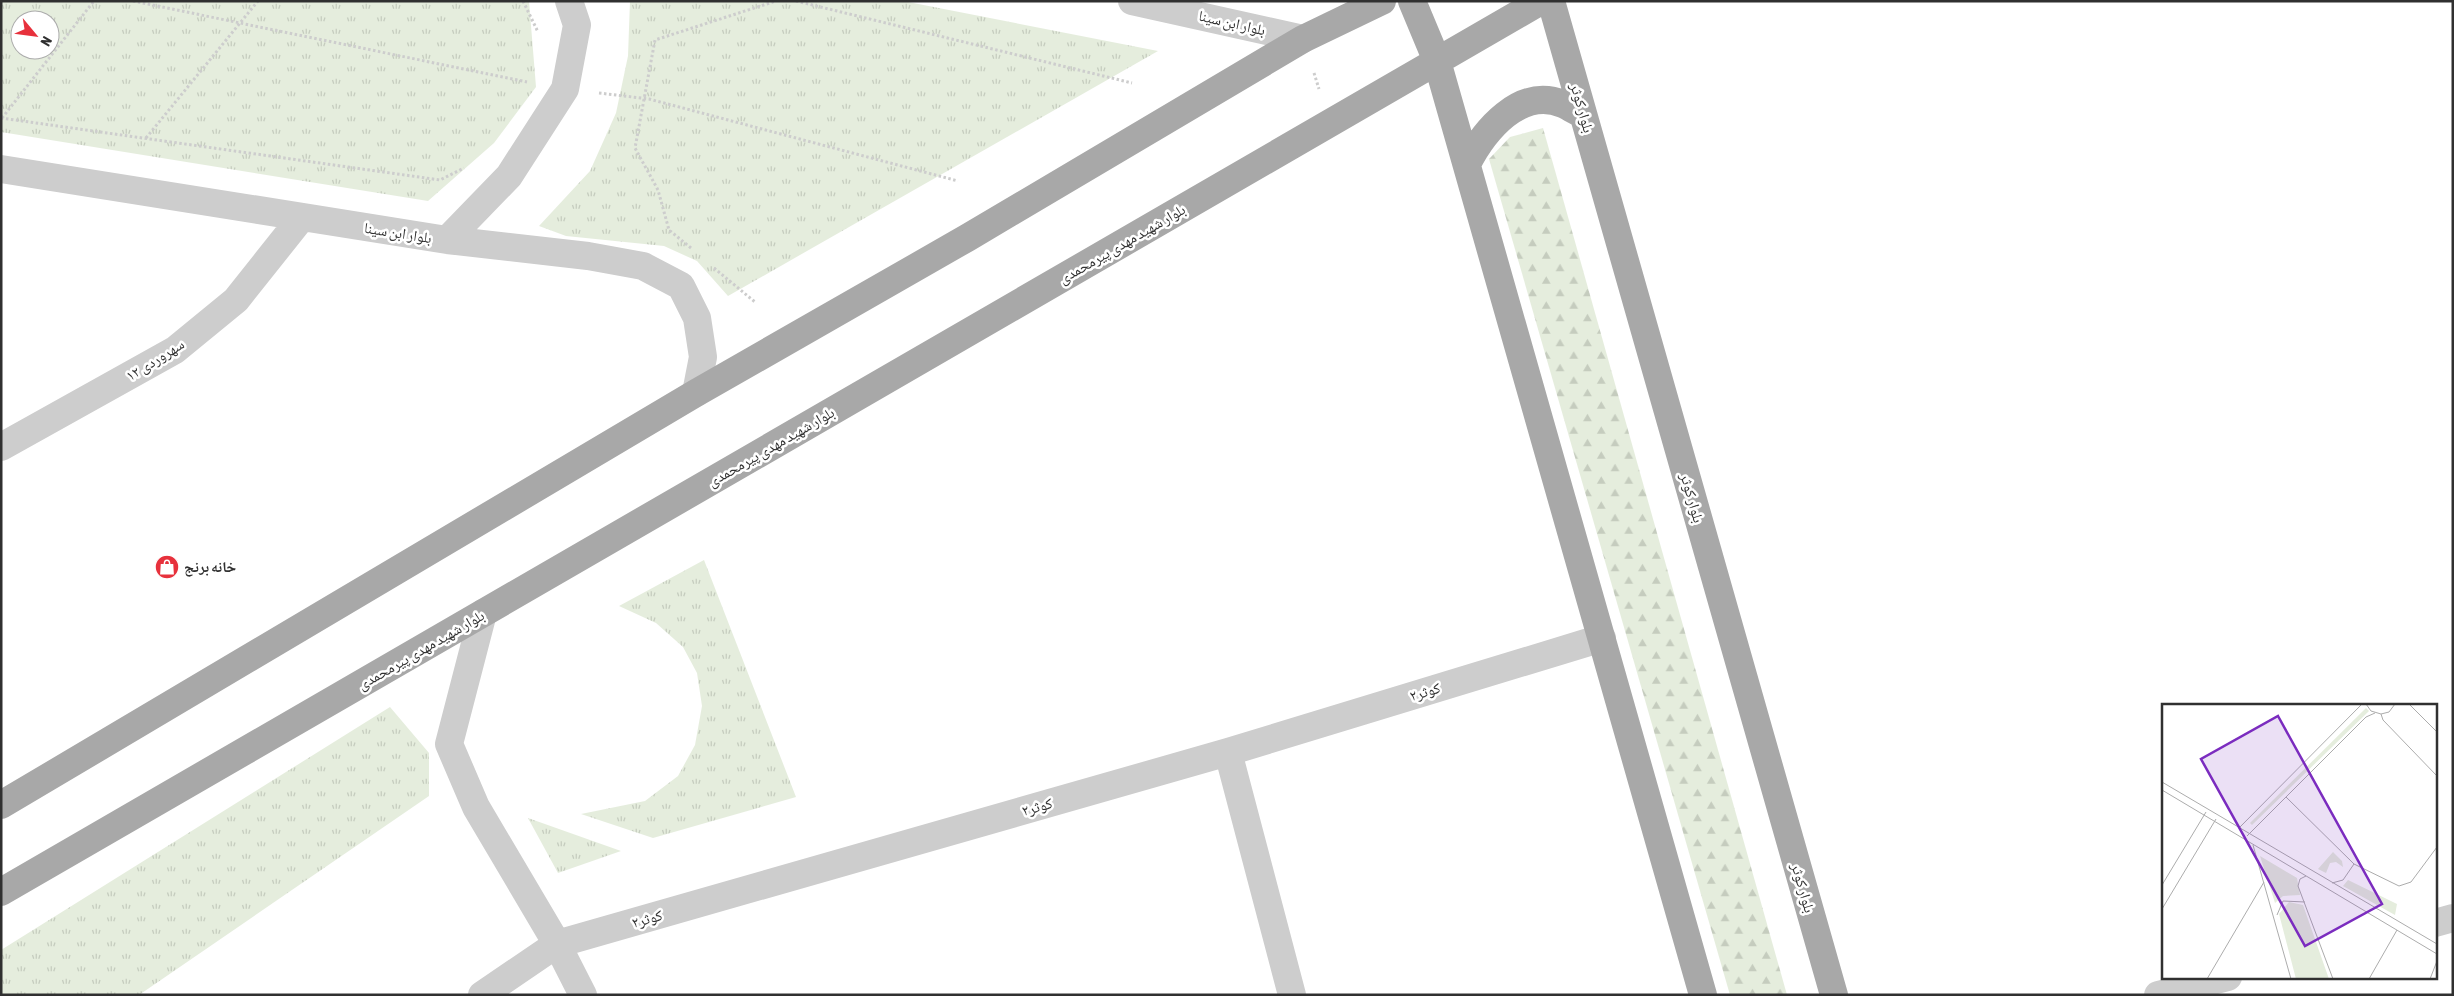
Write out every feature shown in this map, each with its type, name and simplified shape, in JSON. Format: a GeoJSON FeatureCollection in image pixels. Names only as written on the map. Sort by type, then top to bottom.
{"type":"FeatureCollection","features":[{"type":"Feature","properties":{"kind":"main road"},"geometry":{"type":"LineString","coordinates":[[1,805],[696,393],[967,238],[1302,39],[1382,1]]}},
{"type":"Feature","properties":{"kind":"main road"},"geometry":{"type":"LineString","coordinates":[[1412,1],[1437,61],[1703,995]]}},
{"type":"Feature","properties":{"kind":"main road","name":"بلوار شهید مهدی پیرمحمدی"},"geometry":{"type":"LineString","coordinates":[[1,892],[1541,1]]}},
{"type":"Feature","properties":{"kind":"main road","name":"بلوار کوثر"},"geometry":{"type":"LineString","coordinates":[[1551,1],[1834,995]]}},
{"type":"Feature","properties":{"kind":"main road"},"geometry":{"type":"LineString","coordinates":[[1467,164],[1476,147],[1492,125],[1513,108],[1539,100],[1562,103],[1584,115]]}},
{"type":"Feature","properties":{"kind":"street"},"geometry":{"type":"LineString","coordinates":[[447,240],[509,176],[565,90],[577,25],[569,1]]}},
{"type":"Feature","properties":{"kind":"street","name":"بلوار ابن سینا"},"geometry":{"type":"LineString","coordinates":[[1132,1],[1302,39]]}},
{"type":"Feature","properties":{"kind":"street","name":"بلوار ابن سینا"},"geometry":{"type":"LineString","coordinates":[[1,169],[447,240],[588,256],[643,266],[681,286],[697,318],[703,357],[696,393]]}},
{"type":"Feature","properties":{"kind":"street","name":"سهروردی ۱۲"},"geometry":{"type":"LineString","coordinates":[[1,447],[175,350],[236,300],[302,217]]}},
{"type":"Feature","properties":{"kind":"street"},"geometry":{"type":"LineString","coordinates":[[483,613],[449,744],[476,807],[557,944],[583,995]]}},
{"type":"Feature","properties":{"kind":"street","name":"کوثر۲"},"geometry":{"type":"LineString","coordinates":[[482,995],[557,944],[1228,752],[1602,638]]}},
{"type":"Feature","properties":{"kind":"street"},"geometry":{"type":"LineString","coordinates":[[1228,752],[1292,995]]}},
{"type":"Feature","properties":{"kind":"street"},"geometry":{"type":"LineString","coordinates":[[2436,923],[2453,918]]}},
{"type":"Feature","properties":{"kind":"street"},"geometry":{"type":"LineString","coordinates":[[2158,995],[2201,990],[2226,978]]}},
{"type":"Feature","properties":{"kind":"path"},"geometry":{"type":"LineString","coordinates":[[2,118],[94,1]]}},
{"type":"Feature","properties":{"kind":"path"},"geometry":{"type":"LineString","coordinates":[[133,1],[565,90],[643,98],[958,181]]}},
{"type":"Feature","properties":{"kind":"path"},"geometry":{"type":"LineString","coordinates":[[146,138],[258,1]]}},
{"type":"Feature","properties":{"kind":"path"},"geometry":{"type":"LineString","coordinates":[[698,254],[669,230],[658,190],[635,148],[655,40],[776,1]]}},
{"type":"Feature","properties":{"kind":"path"},"geometry":{"type":"LineString","coordinates":[[796,1],[1132,83]]}},
{"type":"Feature","properties":{"kind":"path"},"geometry":{"type":"LineString","coordinates":[[2,118],[440,180],[471,165]]}},
{"type":"Feature","properties":{"kind":"path"},"geometry":{"type":"LineString","coordinates":[[712,266],[755,302]]}},
{"type":"Feature","properties":{"kind":"green space"},"geometry":{"type":"Polygon","coordinates":[[[1,1],[529,1],[536,87],[494,143],[428,201],[1,132],[1,1]]]}},
{"type":"Feature","properties":{"kind":"green space"},"geometry":{"type":"Polygon","coordinates":[[[630,1],[903,1],[1158,51],[728,296],[697,261],[664,246],[566,236],[539,226],[590,171],[616,113],[628,56],[630,1]]]}},
{"type":"Feature","properties":{"kind":"green space"},"geometry":{"type":"Polygon","coordinates":[[[1543,128],[1787,995],[1730,995],[1489,159],[1510,137],[1543,128]]]}},
{"type":"Feature","properties":{"kind":"green space"},"geometry":{"type":"Polygon","coordinates":[[[704,560],[796,797],[653,838],[581,814],[645,801],[678,776],[695,745],[702,706],[697,673],[683,647],[656,623],[619,606],[704,560]]]}},
{"type":"Feature","properties":{"kind":"green space"},"geometry":{"type":"Polygon","coordinates":[[[390,707],[429,753],[429,796],[139,995],[1,995],[1,950],[390,707]]]}},
{"type":"Feature","properties":{"kind":"green space"},"geometry":{"type":"Polygon","coordinates":[[[528,818],[621,851],[558,873],[528,818]]]}},
{"type":"Feature","properties":{"kind":"place","name":"خانه برنج"},"geometry":{"type":"Point","coordinates":[167,567]}}]}
